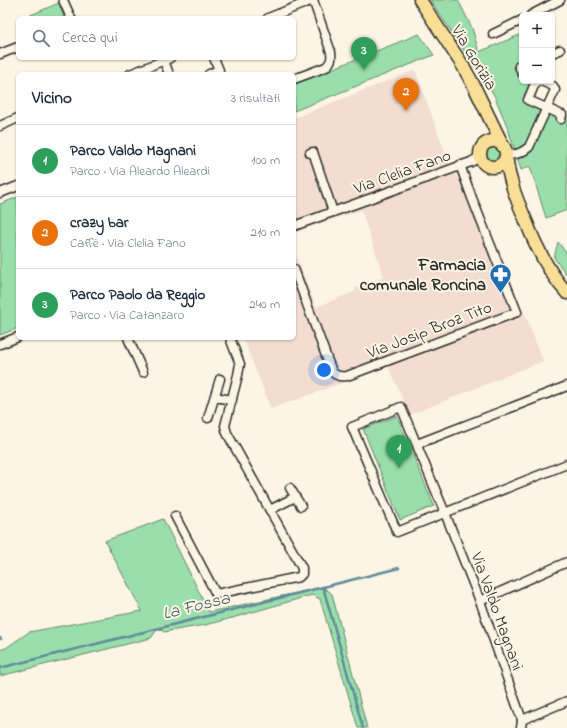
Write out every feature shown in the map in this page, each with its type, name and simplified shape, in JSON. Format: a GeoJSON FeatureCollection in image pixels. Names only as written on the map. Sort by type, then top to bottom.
{"type":"FeatureCollection","features":[{"type":"Feature","properties":{"kind":"main road","name":"Via Gorizia"},"geometry":{"type":"LineString","coordinates":[[420,0],[463,66],[487,111],[505,152],[513,191],[532,237],[546,264],[567,293]]}},
{"type":"Feature","properties":{"kind":"main road","name":"Via Gorizia"},"geometry":{"type":"LineString","coordinates":[[487,111],[490,122],[484,156],[513,191]]}},
{"type":"Feature","properties":{"kind":"main road"},"geometry":{"type":"LineString","coordinates":[[493,141],[500,143],[505,152],[502,163],[499,165],[491,166],[484,156],[486,143],[493,141]]}},
{"type":"Feature","properties":{"kind":"street"},"geometry":{"type":"LineString","coordinates":[[63,0],[70,16]]}},
{"type":"Feature","properties":{"kind":"street"},"geometry":{"type":"LineString","coordinates":[[273,16],[313,0],[332,58],[330,64],[326,67],[296,78]]}},
{"type":"Feature","properties":{"kind":"street"},"geometry":{"type":"LineString","coordinates":[[537,12],[560,0]]}},
{"type":"Feature","properties":{"kind":"street"},"geometry":{"type":"LineString","coordinates":[[493,34],[519,21]]}},
{"type":"Feature","properties":{"kind":"street"},"geometry":{"type":"LineString","coordinates":[[0,54],[16,48]]}},
{"type":"Feature","properties":{"kind":"street"},"geometry":{"type":"LineString","coordinates":[[555,52],[560,50]]}},
{"type":"Feature","properties":{"kind":"street"},"geometry":{"type":"LineString","coordinates":[[134,72],[163,60]]}},
{"type":"Feature","properties":{"kind":"street"},"geometry":{"type":"LineString","coordinates":[[165,60],[168,72]]}},
{"type":"Feature","properties":{"kind":"street"},"geometry":{"type":"LineString","coordinates":[[214,72],[219,70],[215,60]]}},
{"type":"Feature","properties":{"kind":"street"},"geometry":{"type":"LineString","coordinates":[[535,84],[528,100],[563,116]]}},
{"type":"Feature","properties":{"kind":"street"},"geometry":{"type":"LineString","coordinates":[[505,152],[511,155],[518,154],[529,147],[555,90],[553,86],[548,84]]}},
{"type":"Feature","properties":{"kind":"street"},"geometry":{"type":"LineString","coordinates":[[0,126],[16,119]]}},
{"type":"Feature","properties":{"kind":"street"},"geometry":{"type":"LineString","coordinates":[[310,153],[312,152],[333,212]]}},
{"type":"Feature","properties":{"kind":"street","name":"Via Clelia Fano"},"geometry":{"type":"LineString","coordinates":[[296,225],[484,156]]}},
{"type":"Feature","properties":{"kind":"street","name":"Via Josip Broz Tito"},"geometry":{"type":"LineString","coordinates":[[296,273],[332,372],[337,376],[342,377],[517,312],[460,165]]}},
{"type":"Feature","properties":{"kind":"street"},"geometry":{"type":"LineString","coordinates":[[0,193],[16,187]]}},
{"type":"Feature","properties":{"kind":"street"},"geometry":{"type":"LineString","coordinates":[[0,344],[16,338]]}},
{"type":"Feature","properties":{"kind":"street"},"geometry":{"type":"LineString","coordinates":[[129,340],[143,372]]}},
{"type":"Feature","properties":{"kind":"street"},"geometry":{"type":"LineString","coordinates":[[175,516],[216,594],[299,577],[302,574],[302,568],[227,433],[225,426],[240,364],[231,340]]}},
{"type":"Feature","properties":{"kind":"street"},"geometry":{"type":"LineString","coordinates":[[208,418],[220,379]]}},
{"type":"Feature","properties":{"kind":"street"},"geometry":{"type":"LineString","coordinates":[[417,444],[567,386]]}},
{"type":"Feature","properties":{"kind":"street"},"geometry":{"type":"LineString","coordinates":[[215,397],[232,400]]}},
{"type":"Feature","properties":{"kind":"street","name":"Via Valdo Magnani"},"geometry":{"type":"LineString","coordinates":[[445,513],[397,532],[352,427],[401,407],[417,444],[445,513],[480,601],[521,724]]}},
{"type":"Feature","properties":{"kind":"street"},"geometry":{"type":"LineString","coordinates":[[445,513],[567,464]]}},
{"type":"Feature","properties":{"kind":"street"},"geometry":{"type":"LineString","coordinates":[[290,488],[301,506]]}},
{"type":"Feature","properties":{"kind":"street"},"geometry":{"type":"LineString","coordinates":[[270,510],[295,497]]}},
{"type":"Feature","properties":{"kind":"street"},"geometry":{"type":"LineString","coordinates":[[480,601],[567,562]]}},
{"type":"Feature","properties":{"kind":"street"},"geometry":{"type":"LineString","coordinates":[[521,724],[567,701]]}},
{"type":"Feature","properties":{"kind":"shaded area"},"geometry":{"type":"Polygon","coordinates":[[[415,70],[451,168],[470,193],[517,312],[524,311],[543,361],[410,415],[388,366],[271,409],[244,340],[296,340],[296,255],[316,307],[356,291],[355,288],[384,277],[361,210],[296,232],[296,117],[415,70]]]}},
{"type":"Feature","properties":{"kind":"green space"},"geometry":{"type":"Polygon","coordinates":[[[430,0],[458,0],[472,28],[479,52],[519,35],[519,84],[535,84],[528,100],[561,119],[567,116],[567,210],[546,218],[530,166],[521,170],[507,126],[494,95],[430,0]]]}},
{"type":"Feature","properties":{"kind":"green space"},"geometry":{"type":"Polygon","coordinates":[[[59,3],[63,16],[28,16],[59,3]]]}},
{"type":"Feature","properties":{"kind":"green space"},"geometry":{"type":"Polygon","coordinates":[[[419,34],[434,55],[296,110],[296,83],[419,34]]]}},
{"type":"Feature","properties":{"kind":"green space"},"geometry":{"type":"Polygon","coordinates":[[[492,145],[498,147],[501,152],[501,156],[497,161],[490,160],[487,154],[487,149],[492,145]]]}},
{"type":"Feature","properties":{"kind":"green space"},"geometry":{"type":"Polygon","coordinates":[[[16,198],[16,329],[0,335],[0,204],[16,198]]]}},
{"type":"Feature","properties":{"kind":"green space"},"geometry":{"type":"Polygon","coordinates":[[[558,242],[567,254],[567,275],[554,258],[558,242]]]}},
{"type":"Feature","properties":{"kind":"green space"},"geometry":{"type":"Polygon","coordinates":[[[397,416],[434,506],[400,520],[363,429],[397,416]]]}},
{"type":"Feature","properties":{"kind":"green space"},"geometry":{"type":"Polygon","coordinates":[[[163,519],[209,612],[323,587],[332,594],[367,728],[358,728],[320,599],[312,595],[205,625],[164,632],[158,628],[151,638],[0,676],[0,650],[6,648],[29,632],[142,611],[105,541],[163,519]]]}},
{"type":"Feature","properties":{"kind":"waterway","name":"La Fossa"},"geometry":{"type":"LineString","coordinates":[[0,668],[399,568]]}},
{"type":"Feature","properties":{"kind":"waterway"},"geometry":{"type":"LineString","coordinates":[[323,587],[363,728]]}},
{"type":"Feature","properties":{"kind":"place","name":"Parco Paolo da Reggio"},"geometry":{"type":"Point","coordinates":[364,70]}},
{"type":"Feature","properties":{"kind":"place","name":"crazy bar"},"geometry":{"type":"Point","coordinates":[406,111]}},
{"type":"Feature","properties":{"kind":"place","name":"Farmacia comunale Roncina"},"geometry":{"type":"Point","coordinates":[501,294]}},
{"type":"Feature","properties":{"kind":"place","name":"Parco Valdo Magnani"},"geometry":{"type":"Point","coordinates":[399,468]}}]}
